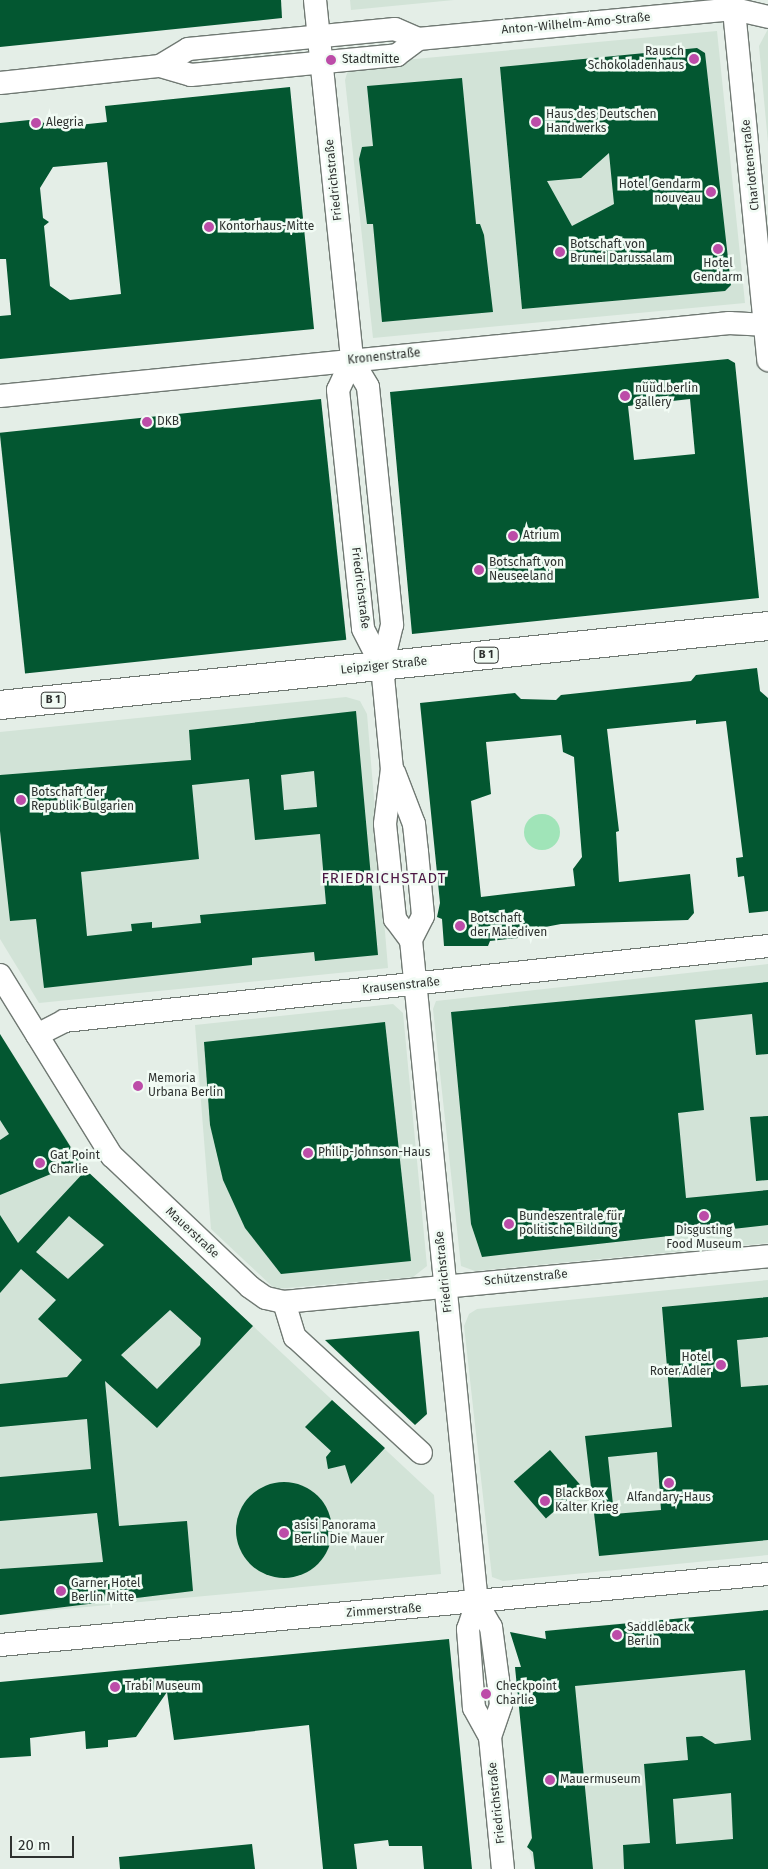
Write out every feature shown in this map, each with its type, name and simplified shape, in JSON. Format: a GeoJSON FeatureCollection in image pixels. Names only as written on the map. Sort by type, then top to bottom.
{"type":"FeatureCollection","features":[{"type":"Feature","properties":{"kind":"main road","name":"Leipziger Straße"},"geometry":{"type":"LineString","coordinates":[[0,705],[768,626]]}},
{"type":"Feature","properties":{"kind":"street","name":"Friedrichstraße"},"geometry":{"type":"LineString","coordinates":[[315,0],[352,360],[338,390],[363,629],[382,666],[392,769],[385,824],[395,919],[410,940],[415,984],[476,1604],[468,1630],[474,1708],[490,1737],[503,1869]]}},
{"type":"Feature","properties":{"kind":"street","name":"Anton-Wilhelm-Amo-Straße"},"geometry":{"type":"LineString","coordinates":[[160,66],[188,48],[395,29],[418,39],[740,3],[768,17]]}},
{"type":"Feature","properties":{"kind":"street","name":"Charlottenstraße"},"geometry":{"type":"LineString","coordinates":[[740,3],[767,325],[768,360]]}},
{"type":"Feature","properties":{"kind":"street","name":"Anton-Wilhelm-Amo-Straße"},"geometry":{"type":"LineString","coordinates":[[0,83],[160,66],[191,74],[397,55],[418,39]]}},
{"type":"Feature","properties":{"kind":"street","name":"Kronenstraße"},"geometry":{"type":"LineString","coordinates":[[0,396],[729,323],[767,325]]}},
{"type":"Feature","properties":{"kind":"street","name":"Krausenstraße"},"geometry":{"type":"LineString","coordinates":[[37,1035],[64,1021],[768,946]]}},
{"type":"Feature","properties":{"kind":"street","name":"Mauerstraße"},"geometry":{"type":"LineString","coordinates":[[0,975],[121,1167],[250,1288],[284,1302]]}},
{"type":"Feature","properties":{"kind":"street","name":"Schützenstraße"},"geometry":{"type":"LineString","coordinates":[[284,1302],[768,1256]]}},
{"type":"Feature","properties":{"kind":"street"},"geometry":{"type":"LineString","coordinates":[[284,1302],[295,1337],[421,1453]]}},
{"type":"Feature","properties":{"kind":"street","name":"Zimmerstraße"},"geometry":{"type":"LineString","coordinates":[[0,1645],[476,1604],[768,1574]]}},
{"type":"Feature","properties":{"kind":"shaded area"},"geometry":{"type":"Polygon","coordinates":[[[350,0],[454,0],[351,10],[350,0]]]}},
{"type":"Feature","properties":{"kind":"shaded area"},"geometry":{"type":"Polygon","coordinates":[[[768,29],[768,143],[759,46],[768,29]]]}},
{"type":"Feature","properties":{"kind":"shaded area"},"geometry":{"type":"Polygon","coordinates":[[[717,31],[745,303],[373,338],[345,80],[348,70],[382,62],[717,31]]]}},
{"type":"Feature","properties":{"kind":"shaded area"},"geometry":{"type":"Polygon","coordinates":[[[346,697],[360,701],[367,714],[388,968],[39,1003],[0,939],[0,732],[346,697]]]}},
{"type":"Feature","properties":{"kind":"shaded area"},"geometry":{"type":"Polygon","coordinates":[[[768,964],[768,1243],[475,1271],[461,1266],[433,1009],[436,1001],[768,964]]]}},
{"type":"Feature","properties":{"kind":"shaded area","name":"Philip-Johnson-Haus"},"geometry":{"type":"Polygon","coordinates":[[[393,1004],[403,1013],[427,1266],[413,1277],[275,1289],[211,1229],[195,1025],[393,1004]]]}},
{"type":"Feature","properties":{"kind":"shaded area"},"geometry":{"type":"Polygon","coordinates":[[[0,1034],[86,1170],[434,1495],[441,1574],[0,1615],[0,1034]]]}},
{"type":"Feature","properties":{"kind":"shaded area"},"geometry":{"type":"Polygon","coordinates":[[[768,1280],[768,1555],[503,1581],[492,1577],[464,1326],[469,1314],[477,1309],[768,1280]]]}},
{"type":"Feature","properties":{"kind":"shaded area"},"geometry":{"type":"Polygon","coordinates":[[[768,1610],[768,1869],[535,1869],[528,1846],[531,1837],[518,1694],[527,1693],[517,1691],[515,1667],[525,1666],[511,1634],[546,1642],[545,1631],[569,1628],[573,1639],[572,1628],[768,1610]]]}},
{"type":"Feature","properties":{"kind":"green space"},"geometry":{"type":"Polygon","coordinates":[[[542,814],[549,815],[555,819],[559,825],[559,839],[555,845],[549,849],[542,850],[535,849],[529,845],[525,839],[524,832],[525,825],[529,819],[535,815],[542,814]]]}},
{"type":"Feature","properties":{"kind":"building"},"geometry":{"type":"Polygon","coordinates":[[[0,0],[281,0],[282,18],[0,47],[0,0]]]}},
{"type":"Feature","properties":{"kind":"building"},"geometry":{"type":"Polygon","coordinates":[[[697,48],[705,53],[731,285],[725,291],[522,309],[500,67],[697,48]],[[609,153],[581,178],[547,181],[572,226],[614,204],[609,153]]]}},
{"type":"Feature","properties":{"kind":"building"},"geometry":{"type":"Polygon","coordinates":[[[462,78],[476,224],[480,224],[484,235],[493,312],[382,322],[373,224],[367,224],[359,159],[362,147],[373,146],[367,86],[462,78]]]}},
{"type":"Feature","properties":{"kind":"building","name":"Kontorhaus-Mitte"},"geometry":{"type":"Polygon","coordinates":[[[290,87],[314,329],[0,359],[0,316],[11,315],[6,259],[0,259],[0,123],[39,119],[50,128],[107,122],[105,106],[290,87]],[[107,162],[53,167],[40,188],[43,218],[49,222],[44,226],[50,286],[70,300],[121,294],[107,162]]]}},
{"type":"Feature","properties":{"kind":"building"},"geometry":{"type":"Polygon","coordinates":[[[728,359],[735,363],[759,598],[412,634],[390,392],[728,359]],[[690,399],[628,406],[634,460],[695,454],[690,399]]]}},
{"type":"Feature","properties":{"kind":"building"},"geometry":{"type":"Polygon","coordinates":[[[321,399],[346,640],[25,673],[0,433],[321,399]]]}},
{"type":"Feature","properties":{"kind":"building"},"geometry":{"type":"Polygon","coordinates":[[[757,668],[760,691],[768,698],[768,911],[749,913],[744,876],[738,877],[736,858],[743,857],[726,721],[696,724],[696,720],[607,729],[619,831],[616,832],[619,882],[690,874],[694,913],[688,920],[561,924],[524,931],[518,938],[490,941],[488,946],[444,946],[442,919],[437,917],[440,903],[420,703],[515,693],[521,699],[556,700],[561,695],[691,681],[696,675],[757,668]],[[561,735],[486,742],[491,794],[471,801],[481,897],[575,886],[573,869],[582,857],[574,757],[563,752],[561,735]]]}},
{"type":"Feature","properties":{"kind":"building"},"geometry":{"type":"Polygon","coordinates":[[[356,711],[378,955],[315,961],[314,952],[252,958],[252,965],[44,988],[36,919],[10,921],[0,831],[0,775],[191,760],[189,730],[356,711]],[[314,771],[281,775],[284,810],[317,807],[314,771]],[[249,779],[192,785],[199,859],[81,872],[87,936],[132,931],[131,924],[152,922],[152,928],[201,923],[200,915],[326,904],[320,834],[255,840],[249,779]]]}},
{"type":"Feature","properties":{"kind":"building"},"geometry":{"type":"Polygon","coordinates":[[[768,982],[768,1054],[756,1055],[752,1014],[695,1020],[704,1110],[678,1113],[686,1198],[768,1190],[768,1225],[482,1257],[471,1224],[451,1012],[768,982]]]}},
{"type":"Feature","properties":{"kind":"building","name":"Philip-Johnson-Haus"},"geometry":{"type":"Polygon","coordinates":[[[385,1022],[411,1261],[281,1274],[245,1228],[223,1180],[210,1125],[204,1042],[385,1022]]]}},
{"type":"Feature","properties":{"kind":"building"},"geometry":{"type":"Polygon","coordinates":[[[0,1034],[80,1162],[0,1195],[0,1140],[9,1134],[0,1120],[0,1034]]]}},
{"type":"Feature","properties":{"kind":"building"},"geometry":{"type":"Polygon","coordinates":[[[768,1116],[768,1180],[756,1181],[750,1117],[768,1116]]]}},
{"type":"Feature","properties":{"kind":"building"},"geometry":{"type":"Polygon","coordinates":[[[86,1170],[253,1326],[157,1428],[105,1381],[119,1526],[187,1521],[193,1591],[0,1615],[0,1569],[103,1562],[97,1513],[0,1521],[0,1477],[91,1469],[87,1419],[0,1427],[0,1384],[67,1377],[82,1360],[38,1319],[56,1300],[21,1269],[0,1293],[0,1215],[18,1243],[86,1170]],[[69,1216],[36,1252],[68,1279],[104,1245],[69,1216]],[[170,1310],[121,1355],[157,1389],[200,1345],[201,1338],[170,1310]]]}},
{"type":"Feature","properties":{"kind":"building"},"geometry":{"type":"Polygon","coordinates":[[[768,1297],[768,1337],[737,1340],[741,1387],[768,1385],[768,1540],[599,1556],[585,1436],[672,1427],[662,1307],[768,1297]],[[657,1452],[608,1457],[614,1514],[661,1510],[657,1452]]]}},
{"type":"Feature","properties":{"kind":"building"},"geometry":{"type":"Polygon","coordinates":[[[419,1331],[427,1414],[415,1425],[325,1340],[419,1331]]]}},
{"type":"Feature","properties":{"kind":"building"},"geometry":{"type":"Polygon","coordinates":[[[332,1400],[385,1448],[351,1484],[345,1465],[328,1469],[326,1457],[331,1451],[305,1427],[332,1400]]]}},
{"type":"Feature","properties":{"kind":"building"},"geometry":{"type":"Polygon","coordinates":[[[550,1450],[582,1487],[546,1518],[514,1481],[550,1450]]]}},
{"type":"Feature","properties":{"kind":"building","name":"asisi Panorama Berlin Die Mauer"},"geometry":{"type":"Polygon","coordinates":[[[284,1482],[302,1486],[318,1496],[328,1512],[332,1530],[328,1548],[318,1564],[302,1574],[284,1578],[266,1574],[250,1564],[240,1548],[236,1530],[240,1512],[250,1496],[266,1486],[284,1482]]]}},
{"type":"Feature","properties":{"kind":"building"},"geometry":{"type":"Polygon","coordinates":[[[768,1610],[768,1869],[624,1869],[623,1845],[650,1843],[644,1764],[688,1760],[686,1737],[702,1736],[715,1744],[751,1740],[745,1670],[575,1686],[593,1869],[535,1869],[533,1852],[527,1847],[532,1838],[515,1667],[521,1667],[510,1632],[546,1639],[545,1631],[768,1610]],[[731,1793],[673,1799],[676,1844],[733,1839],[731,1793]]]}},
{"type":"Feature","properties":{"kind":"building"},"geometry":{"type":"Polygon","coordinates":[[[449,1639],[472,1869],[424,1869],[422,1846],[389,1846],[388,1840],[354,1844],[357,1869],[323,1869],[309,1725],[174,1740],[167,1692],[136,1737],[108,1740],[108,1747],[86,1749],[85,1731],[30,1738],[31,1756],[0,1758],[0,1682],[449,1639]]]}},
{"type":"Feature","properties":{"kind":"building"},"geometry":{"type":"Polygon","coordinates":[[[252,1844],[255,1869],[120,1869],[119,1857],[252,1844]]]}},
{"type":"Feature","properties":{"kind":"place","name":"Rausch Schokoladenhaus"},"geometry":{"type":"Point","coordinates":[694,59]}},
{"type":"Feature","properties":{"kind":"place","name":"Stadtmitte"},"geometry":{"type":"Point","coordinates":[331,60]}},
{"type":"Feature","properties":{"kind":"place","name":"Haus des Deutschen Handwerks"},"geometry":{"type":"Point","coordinates":[536,122]}},
{"type":"Feature","properties":{"kind":"place","name":"Alegria"},"geometry":{"type":"Point","coordinates":[36,123]}},
{"type":"Feature","properties":{"kind":"place","name":"Hotel Gendarm nouveau"},"geometry":{"type":"Point","coordinates":[711,192]}},
{"type":"Feature","properties":{"kind":"place","name":"Kontorhaus-Mitte"},"geometry":{"type":"Point","coordinates":[209,227]}},
{"type":"Feature","properties":{"kind":"place","name":"Hotel Gendarm"},"geometry":{"type":"Point","coordinates":[718,249]}},
{"type":"Feature","properties":{"kind":"place","name":"Botschaft von Brunei Darussalam"},"geometry":{"type":"Point","coordinates":[560,252]}},
{"type":"Feature","properties":{"kind":"place","name":"nüüd.berlin gallery"},"geometry":{"type":"Point","coordinates":[625,396]}},
{"type":"Feature","properties":{"kind":"place","name":"DKB"},"geometry":{"type":"Point","coordinates":[147,422]}},
{"type":"Feature","properties":{"kind":"place","name":"Atrium"},"geometry":{"type":"Point","coordinates":[513,536]}},
{"type":"Feature","properties":{"kind":"place","name":"Botschaft von Neuseeland"},"geometry":{"type":"Point","coordinates":[479,570]}},
{"type":"Feature","properties":{"kind":"place","name":"Botschaft der Republik Bulgarien"},"geometry":{"type":"Point","coordinates":[21,800]}},
{"type":"Feature","properties":{"kind":"place","name":"Botschaft der Malediven"},"geometry":{"type":"Point","coordinates":[460,926]}},
{"type":"Feature","properties":{"kind":"place","name":"Memoria Urbana Berlin"},"geometry":{"type":"Point","coordinates":[138,1086]}},
{"type":"Feature","properties":{"kind":"place","name":"Philip-Johnson-Haus"},"geometry":{"type":"Point","coordinates":[308,1153]}},
{"type":"Feature","properties":{"kind":"place","name":"Gat Point Charlie"},"geometry":{"type":"Point","coordinates":[40,1163]}},
{"type":"Feature","properties":{"kind":"place","name":"Disgusting Food Museum"},"geometry":{"type":"Point","coordinates":[704,1216]}},
{"type":"Feature","properties":{"kind":"place","name":"Bundeszentrale für politische Bildung"},"geometry":{"type":"Point","coordinates":[509,1224]}},
{"type":"Feature","properties":{"kind":"place","name":"Hotel Roter Adler"},"geometry":{"type":"Point","coordinates":[721,1365]}},
{"type":"Feature","properties":{"kind":"place","name":"Alfandary-Haus"},"geometry":{"type":"Point","coordinates":[669,1483]}},
{"type":"Feature","properties":{"kind":"place","name":"BlackBox Kalter Krieg"},"geometry":{"type":"Point","coordinates":[545,1501]}},
{"type":"Feature","properties":{"kind":"place","name":"asisi Panorama Berlin Die Mauer"},"geometry":{"type":"Point","coordinates":[284,1533]}},
{"type":"Feature","properties":{"kind":"place","name":"Garner Hotel Berlin Mitte"},"geometry":{"type":"Point","coordinates":[61,1591]}},
{"type":"Feature","properties":{"kind":"place","name":"Saddleback Berlin"},"geometry":{"type":"Point","coordinates":[617,1635]}},
{"type":"Feature","properties":{"kind":"place","name":"Trabi Museum"},"geometry":{"type":"Point","coordinates":[115,1687]}},
{"type":"Feature","properties":{"kind":"place","name":"Checkpoint Charlie"},"geometry":{"type":"Point","coordinates":[486,1694]}},
{"type":"Feature","properties":{"kind":"place","name":"Mauermuseum"},"geometry":{"type":"Point","coordinates":[550,1780]}},
{"type":"Feature","properties":{"kind":"district","name":"FRIEDRICHSTADT"},"geometry":{"type":"Point","coordinates":[384,879]}}]}
